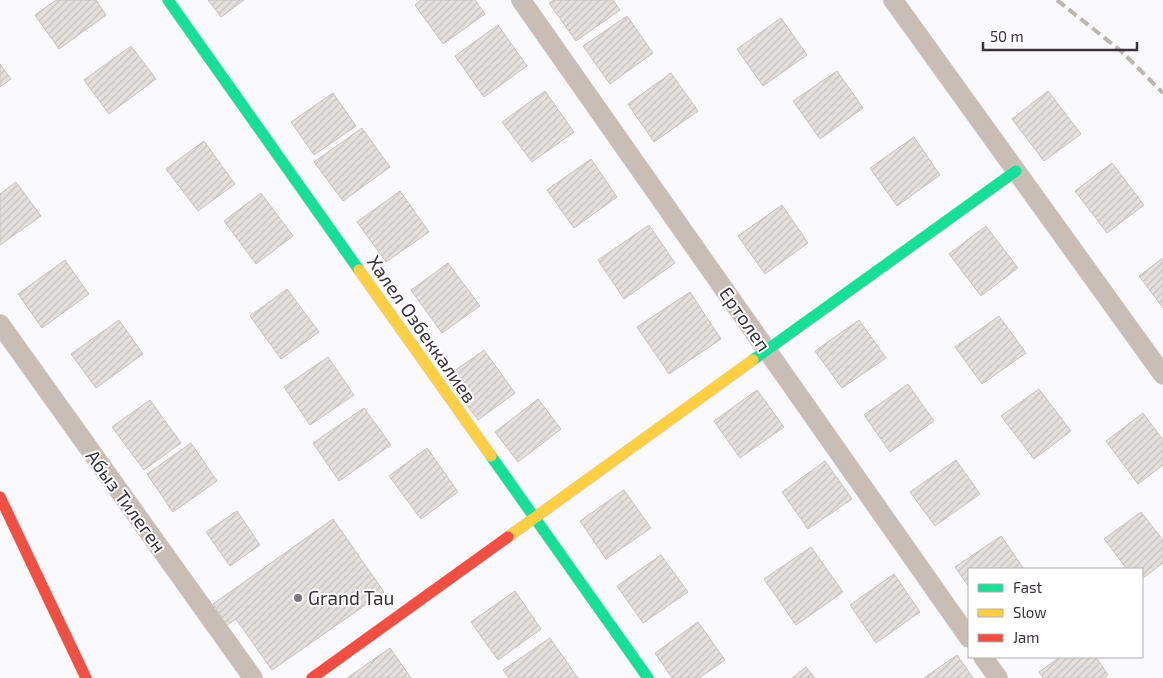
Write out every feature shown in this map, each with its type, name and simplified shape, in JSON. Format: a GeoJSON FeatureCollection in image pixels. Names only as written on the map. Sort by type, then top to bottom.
{"type":"FeatureCollection","features":[{"type":"Feature","properties":{"kind":"street","name":"Халел Озбеккалиев"},"geometry":{"type":"LineString","coordinates":[[168,0],[648,678]]}},
{"type":"Feature","properties":{"kind":"street","name":"Ертолеп"},"geometry":{"type":"LineString","coordinates":[[521,0],[968,637]]}},
{"type":"Feature","properties":{"kind":"street"},"geometry":{"type":"LineString","coordinates":[[894,0],[1163,374]]}},
{"type":"Feature","properties":{"kind":"street"},"geometry":{"type":"LineString","coordinates":[[312,678],[1016,171]]}},
{"type":"Feature","properties":{"kind":"street","name":"Абыз Тилеген"},"geometry":{"type":"LineString","coordinates":[[0,324],[253,678]]}},
{"type":"Feature","properties":{"kind":"street"},"geometry":{"type":"LineString","coordinates":[[0,497],[86,678]]}},
{"type":"Feature","properties":{"kind":"street"},"geometry":{"type":"LineString","coordinates":[[984,658],[998,678]]}},
{"type":"Feature","properties":{"kind":"building"},"geometry":{"type":"Polygon","coordinates":[[[56,0],[96,0],[106,15],[59,49],[35,15],[56,0]]]}},
{"type":"Feature","properties":{"kind":"building"},"geometry":{"type":"Polygon","coordinates":[[[208,0],[244,0],[221,17],[208,0]]]}},
{"type":"Feature","properties":{"kind":"building"},"geometry":{"type":"Polygon","coordinates":[[[421,0],[475,0],[485,14],[443,44],[415,5],[421,0]]]}},
{"type":"Feature","properties":{"kind":"building"},"geometry":{"type":"Polygon","coordinates":[[[554,0],[613,0],[620,10],[576,41],[549,3],[554,0]]]}},
{"type":"Feature","properties":{"kind":"building"},"geometry":{"type":"Polygon","coordinates":[[[627,16],[653,53],[610,84],[583,46],[627,16]]]}},
{"type":"Feature","properties":{"kind":"building"},"geometry":{"type":"Polygon","coordinates":[[[781,18],[807,55],[763,86],[737,49],[781,18]]]}},
{"type":"Feature","properties":{"kind":"building"},"geometry":{"type":"Polygon","coordinates":[[[498,25],[527,66],[484,97],[455,56],[498,25]]]}},
{"type":"Feature","properties":{"kind":"building"},"geometry":{"type":"Polygon","coordinates":[[[131,46],[156,79],[109,114],[84,80],[131,46]]]}},
{"type":"Feature","properties":{"kind":"building"},"geometry":{"type":"Polygon","coordinates":[[[0,64],[11,79],[0,87],[0,64]]]}},
{"type":"Feature","properties":{"kind":"building"},"geometry":{"type":"Polygon","coordinates":[[[837,71],[863,108],[820,139],[793,101],[837,71]]]}},
{"type":"Feature","properties":{"kind":"building"},"geometry":{"type":"Polygon","coordinates":[[[671,73],[698,111],[654,142],[628,104],[671,73]]]}},
{"type":"Feature","properties":{"kind":"building"},"geometry":{"type":"Polygon","coordinates":[[[545,91],[574,132],[532,162],[502,122],[545,91]]]}},
{"type":"Feature","properties":{"kind":"building"},"geometry":{"type":"Polygon","coordinates":[[[1048,91],[1081,134],[1044,161],[1012,119],[1048,91]]]}},
{"type":"Feature","properties":{"kind":"building"},"geometry":{"type":"Polygon","coordinates":[[[333,93],[356,126],[314,155],[291,122],[333,93]]]}},
{"type":"Feature","properties":{"kind":"building"},"geometry":{"type":"Polygon","coordinates":[[[362,128],[390,167],[343,201],[314,162],[362,128]]]}},
{"type":"Feature","properties":{"kind":"building"},"geometry":{"type":"Polygon","coordinates":[[[914,137],[940,175],[897,206],[870,168],[914,137]]]}},
{"type":"Feature","properties":{"kind":"building"},"geometry":{"type":"Polygon","coordinates":[[[204,141],[235,184],[198,211],[166,169],[204,141]]]}},
{"type":"Feature","properties":{"kind":"building"},"geometry":{"type":"Polygon","coordinates":[[[591,159],[617,197],[574,228],[547,190],[591,159]]]}},
{"type":"Feature","properties":{"kind":"building"},"geometry":{"type":"Polygon","coordinates":[[[1112,163],[1144,205],[1107,233],[1075,191],[1112,163]]]}},
{"type":"Feature","properties":{"kind":"building"},"geometry":{"type":"Polygon","coordinates":[[[16,182],[41,216],[0,245],[0,194],[16,182]]]}},
{"type":"Feature","properties":{"kind":"building"},"geometry":{"type":"Polygon","coordinates":[[[400,191],[429,232],[386,262],[357,222],[400,191]]]}},
{"type":"Feature","properties":{"kind":"building"},"geometry":{"type":"Polygon","coordinates":[[[261,193],[293,236],[256,264],[224,221],[261,193]]]}},
{"type":"Feature","properties":{"kind":"building"},"geometry":{"type":"Polygon","coordinates":[[[782,205],[808,243],[765,274],[738,236],[782,205]]]}},
{"type":"Feature","properties":{"kind":"building"},"geometry":{"type":"Polygon","coordinates":[[[649,225],[675,263],[624,299],[598,260],[649,225]]]}},
{"type":"Feature","properties":{"kind":"building"},"geometry":{"type":"Polygon","coordinates":[[[986,226],[1018,268],[981,296],[949,254],[986,226]]]}},
{"type":"Feature","properties":{"kind":"building"},"geometry":{"type":"Polygon","coordinates":[[[1163,258],[1163,308],[1139,276],[1163,258]]]}},
{"type":"Feature","properties":{"kind":"building"},"geometry":{"type":"Polygon","coordinates":[[[65,260],[89,294],[42,328],[18,294],[65,260]]]}},
{"type":"Feature","properties":{"kind":"building"},"geometry":{"type":"Polygon","coordinates":[[[448,263],[480,306],[442,333],[411,290],[448,263]]]}},
{"type":"Feature","properties":{"kind":"building"},"geometry":{"type":"Polygon","coordinates":[[[287,289],[319,332],[281,359],[250,316],[287,289]]]}},
{"type":"Feature","properties":{"kind":"building"},"geometry":{"type":"Polygon","coordinates":[[[690,292],[721,339],[669,374],[637,327],[690,292]]]}},
{"type":"Feature","properties":{"kind":"building"},"geometry":{"type":"Polygon","coordinates":[[[999,316],[1026,353],[982,384],[955,347],[999,316]]]}},
{"type":"Feature","properties":{"kind":"building"},"geometry":{"type":"Polygon","coordinates":[[[119,320],[143,354],[96,388],[71,354],[119,320]]]}},
{"type":"Feature","properties":{"kind":"building"},"geometry":{"type":"Polygon","coordinates":[[[859,320],[886,358],[842,388],[815,351],[859,320]]]}},
{"type":"Feature","properties":{"kind":"building"},"geometry":{"type":"Polygon","coordinates":[[[484,350],[515,393],[478,420],[446,377],[484,350]]]}},
{"type":"Feature","properties":{"kind":"building"},"geometry":{"type":"Polygon","coordinates":[[[328,357],[354,395],[310,425],[284,387],[328,357]]]}},
{"type":"Feature","properties":{"kind":"building"},"geometry":{"type":"Polygon","coordinates":[[[908,384],[934,421],[890,452],[864,415],[908,384]]]}},
{"type":"Feature","properties":{"kind":"building"},"geometry":{"type":"Polygon","coordinates":[[[1039,389],[1071,431],[1034,459],[1001,416],[1039,389]]]}},
{"type":"Feature","properties":{"kind":"building"},"geometry":{"type":"Polygon","coordinates":[[[757,390],[784,427],[740,458],[714,421],[757,390]]]}},
{"type":"Feature","properties":{"kind":"building"},"geometry":{"type":"Polygon","coordinates":[[[538,399],[561,429],[518,462],[495,432],[538,399]]]}},
{"type":"Feature","properties":{"kind":"building"},"geometry":{"type":"Polygon","coordinates":[[[150,400],[181,443],[144,470],[112,427],[150,400]]]}},
{"type":"Feature","properties":{"kind":"building"},"geometry":{"type":"Polygon","coordinates":[[[364,408],[391,445],[339,481],[313,443],[364,408]]]}},
{"type":"Feature","properties":{"kind":"building"},"geometry":{"type":"Polygon","coordinates":[[[1143,413],[1163,440],[1163,465],[1138,484],[1106,441],[1143,413]]]}},
{"type":"Feature","properties":{"kind":"building"},"geometry":{"type":"Polygon","coordinates":[[[191,443],[217,481],[173,512],[147,474],[191,443]]]}},
{"type":"Feature","properties":{"kind":"building"},"geometry":{"type":"Polygon","coordinates":[[[427,448],[458,492],[421,519],[389,476],[427,448]]]}},
{"type":"Feature","properties":{"kind":"building"},"geometry":{"type":"Polygon","coordinates":[[[956,460],[980,494],[935,526],[910,492],[956,460]]]}},
{"type":"Feature","properties":{"kind":"building"},"geometry":{"type":"Polygon","coordinates":[[[825,461],[852,499],[808,529],[782,492],[825,461]]]}},
{"type":"Feature","properties":{"kind":"building"},"geometry":{"type":"Polygon","coordinates":[[[624,490],[651,528],[606,559],[580,521],[624,490]]]}},
{"type":"Feature","properties":{"kind":"building"},"geometry":{"type":"Polygon","coordinates":[[[237,511],[260,545],[230,566],[206,532],[237,511]]]}},
{"type":"Feature","properties":{"kind":"building"},"geometry":{"type":"Polygon","coordinates":[[[1141,512],[1163,540],[1163,563],[1143,578],[1143,568],[1126,568],[1104,539],[1141,512]]]}},
{"type":"Feature","properties":{"kind":"building","name":"Grand Tau"},"geometry":{"type":"Polygon","coordinates":[[[333,519],[384,592],[272,670],[236,619],[227,625],[213,604],[333,519]]]}},
{"type":"Feature","properties":{"kind":"building"},"geometry":{"type":"Polygon","coordinates":[[[1001,536],[1023,568],[968,568],[968,586],[955,567],[1001,536]]]}},
{"type":"Feature","properties":{"kind":"building"},"geometry":{"type":"Polygon","coordinates":[[[811,547],[843,592],[796,625],[764,579],[811,547]]]}},
{"type":"Feature","properties":{"kind":"building"},"geometry":{"type":"Polygon","coordinates":[[[661,555],[688,592],[643,623],[617,586],[661,555]]]}},
{"type":"Feature","properties":{"kind":"building"},"geometry":{"type":"Polygon","coordinates":[[[894,574],[920,612],[876,643],[850,605],[894,574]]]}},
{"type":"Feature","properties":{"kind":"building"},"geometry":{"type":"Polygon","coordinates":[[[515,591],[541,629],[498,660],[471,622],[515,591]]]}},
{"type":"Feature","properties":{"kind":"building"},"geometry":{"type":"Polygon","coordinates":[[[698,622],[725,660],[699,678],[672,678],[655,653],[698,622]]]}},
{"type":"Feature","properties":{"kind":"building"},"geometry":{"type":"Polygon","coordinates":[[[550,638],[578,678],[509,678],[503,670],[550,638]]]}},
{"type":"Feature","properties":{"kind":"building"},"geometry":{"type":"Polygon","coordinates":[[[390,648],[411,678],[347,678],[390,648]]]}},
{"type":"Feature","properties":{"kind":"building"},"geometry":{"type":"Polygon","coordinates":[[[957,655],[973,678],[924,678],[957,655]]]}},
{"type":"Feature","properties":{"kind":"building"},"geometry":{"type":"Polygon","coordinates":[[[1059,658],[1097,658],[1108,675],[1104,678],[1043,678],[1039,672],[1059,658]]]}},
{"type":"Feature","properties":{"kind":"building"},"geometry":{"type":"Polygon","coordinates":[[[806,667],[815,678],[792,678],[806,667]]]}},
{"type":"Feature","properties":{"kind":"railway"},"geometry":{"type":"LineString","coordinates":[[1057,0],[1121,51],[1163,93]]}},
{"type":"Feature","properties":{"kind":"traffic: fast"},"geometry":{"type":"LineString","coordinates":[[168,0],[359,270]]}},
{"type":"Feature","properties":{"kind":"traffic: fast"},"geometry":{"type":"LineString","coordinates":[[753,360],[1016,171]]}},
{"type":"Feature","properties":{"kind":"traffic: fast"},"geometry":{"type":"LineString","coordinates":[[491,456],[648,678]]}},
{"type":"Feature","properties":{"kind":"traffic: slow"},"geometry":{"type":"LineString","coordinates":[[359,270],[491,456]]}},
{"type":"Feature","properties":{"kind":"traffic: slow"},"geometry":{"type":"LineString","coordinates":[[508,537],[753,360]]}},
{"type":"Feature","properties":{"kind":"traffic: jam"},"geometry":{"type":"LineString","coordinates":[[0,497],[86,678]]}},
{"type":"Feature","properties":{"kind":"traffic: jam"},"geometry":{"type":"LineString","coordinates":[[312,678],[508,537]]}},
{"type":"Feature","properties":{"kind":"place","name":"Grand Tau"},"geometry":{"type":"Point","coordinates":[298,598]}}]}
